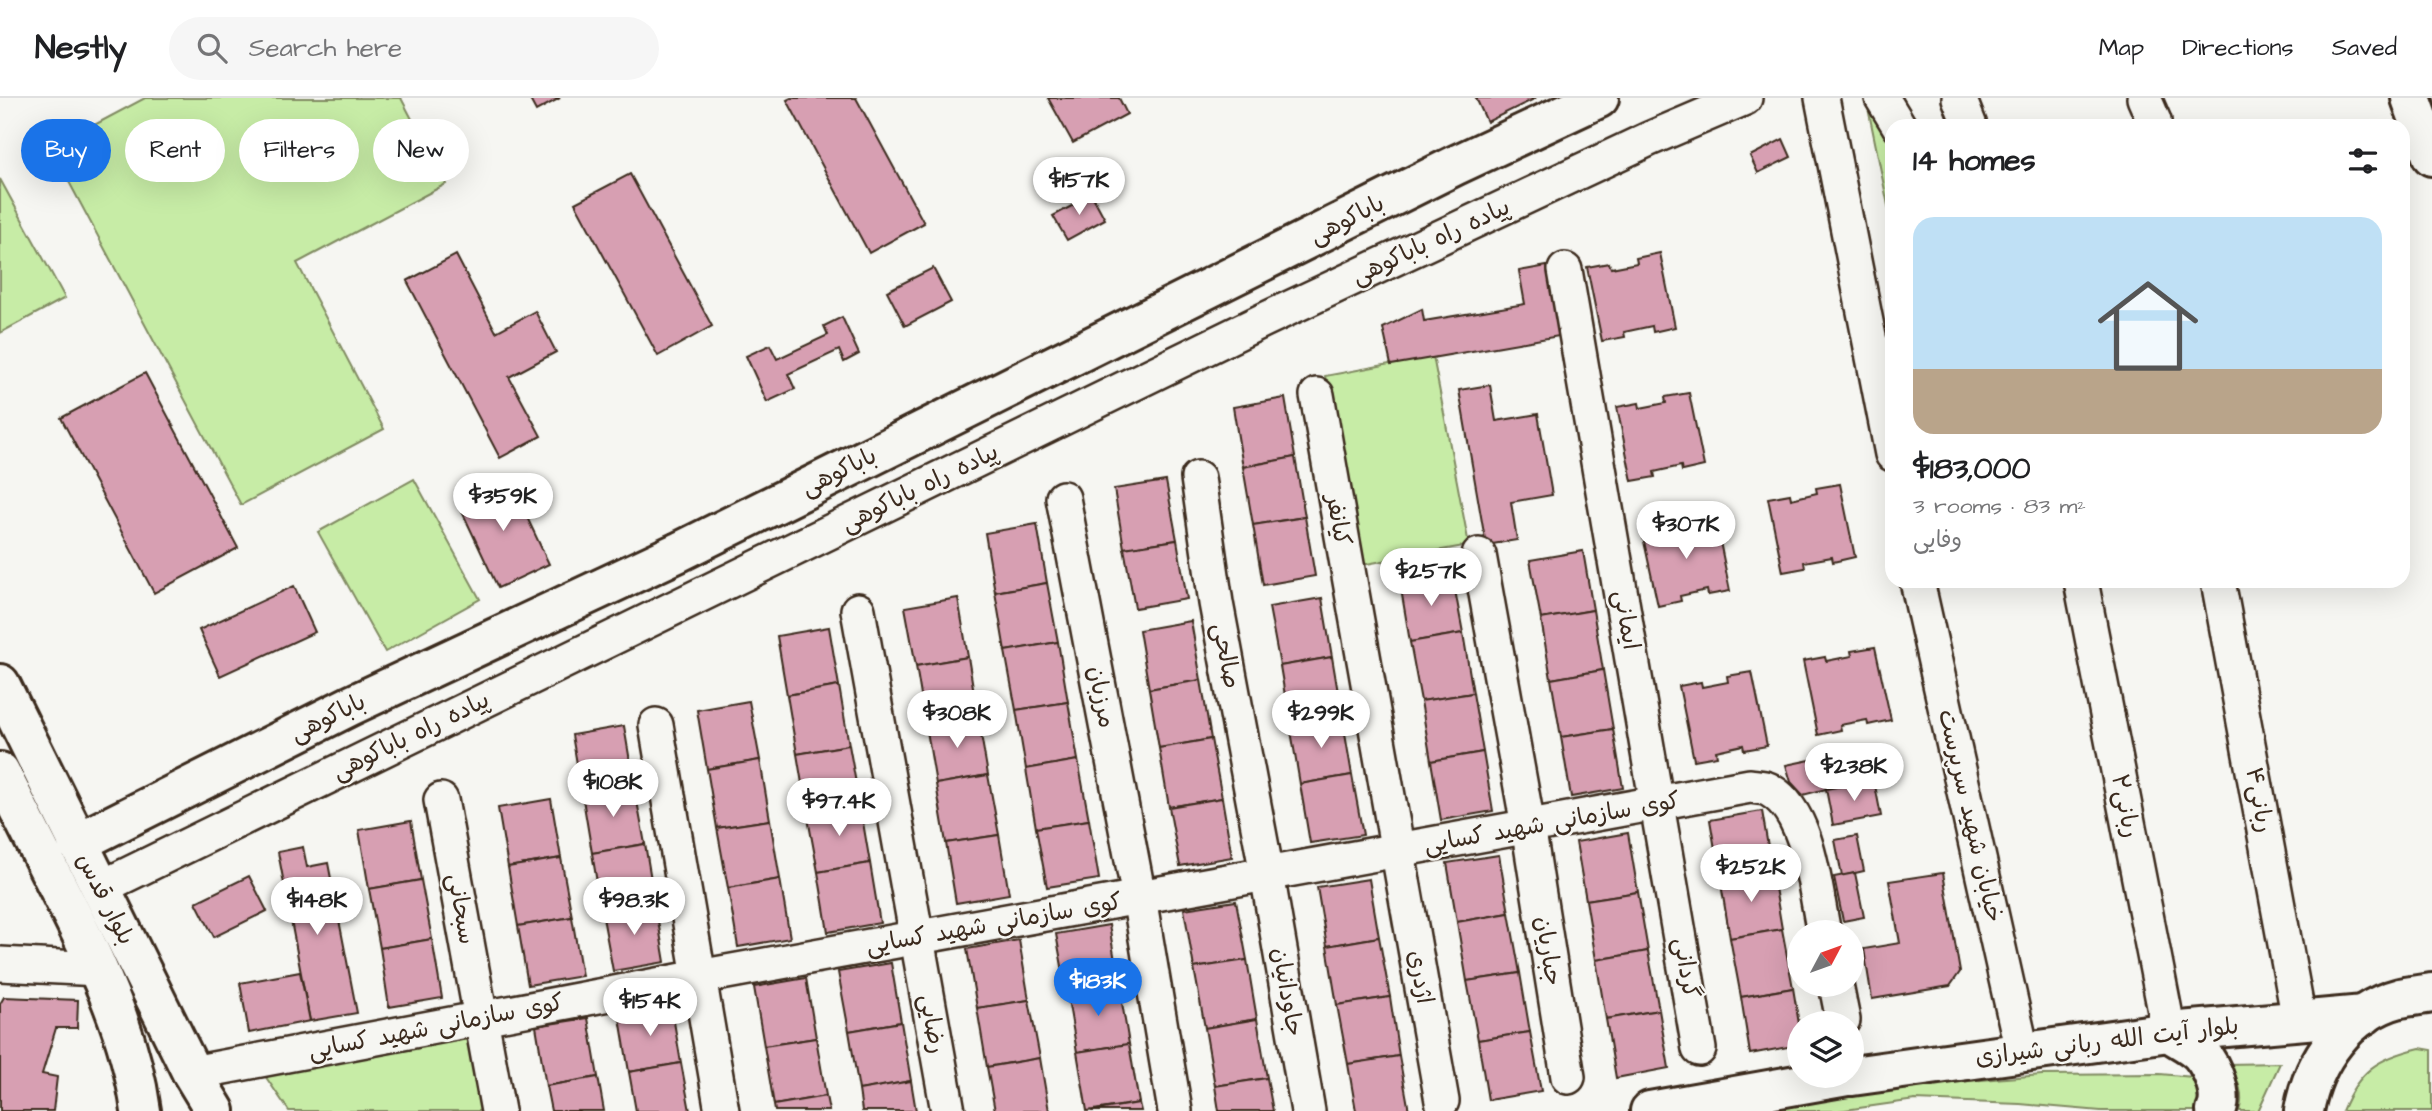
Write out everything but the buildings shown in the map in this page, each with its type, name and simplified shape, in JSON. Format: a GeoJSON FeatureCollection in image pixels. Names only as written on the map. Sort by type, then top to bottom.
{"type":"FeatureCollection","features":[{"type":"Feature","properties":{"kind":"main road","name":"باباکوهی"},"geometry":{"type":"LineString","coordinates":[[78,843],[350,706],[679,552],[1456,166],[1599,98]]}},
{"type":"Feature","properties":{"kind":"main road"},"geometry":{"type":"LineString","coordinates":[[2411,98],[2432,156]]}},
{"type":"Feature","properties":{"kind":"main road","name":"بلوار قدس"},"geometry":{"type":"LineString","coordinates":[[0,684],[192,1073],[215,1111]]}},
{"type":"Feature","properties":{"kind":"main road","name":"بلوار قدس"},"geometry":{"type":"LineString","coordinates":[[0,772],[99,969],[119,1021],[137,1081],[141,1111]]}},
{"type":"Feature","properties":{"kind":"main road"},"geometry":{"type":"LineString","coordinates":[[2304,1111],[2308,1090],[2320,1060],[2339,1035],[2364,1014],[2398,998],[2432,993]]}},
{"type":"Feature","properties":{"kind":"main road","name":"بلوار آیت الله ربانی شیرازی"},"geometry":{"type":"LineString","coordinates":[[1864,1074],[2169,1032],[2364,1014]]}},
{"type":"Feature","properties":{"kind":"main road"},"geometry":{"type":"LineString","coordinates":[[2169,1032],[2201,1054],[2218,1090],[2219,1107],[2216,1111]]}},
{"type":"Feature","properties":{"kind":"main road","name":"بلوار آیت الله ربانی شیرازی"},"geometry":{"type":"LineString","coordinates":[[1650,1111],[1787,1087]]}},
{"type":"Feature","properties":{"kind":"street","name":"پیاده راه باباکوهی"},"geometry":{"type":"LineString","coordinates":[[100,888],[1264,320],[1649,139],[1745,98]]}},
{"type":"Feature","properties":{"kind":"street"},"geometry":{"type":"LineString","coordinates":[[1822,98],[1885,418]]}},
{"type":"Feature","properties":{"kind":"street"},"geometry":{"type":"LineString","coordinates":[[1882,98],[1895,119]]}},
{"type":"Feature","properties":{"kind":"street"},"geometry":{"type":"LineString","coordinates":[[1959,98],[1967,119]]}},
{"type":"Feature","properties":{"kind":"street","name":"ایمانی"},"geometry":{"type":"LineString","coordinates":[[1565,270],[1659,804]]}},
{"type":"Feature","properties":{"kind":"street","name":"کیانفر"},"geometry":{"type":"LineString","coordinates":[[1317,395],[1398,852]]}},
{"type":"Feature","properties":{"kind":"street","name":"صالحی"},"geometry":{"type":"LineString","coordinates":[[1198,478],[1216,603],[1267,874]]}},
{"type":"Feature","properties":{"kind":"street","name":"مرزبان"},"geometry":{"type":"LineString","coordinates":[[1063,498],[1139,897],[1175,1111]]}},
{"type":"Feature","properties":{"kind":"street","name":"جباریان"},"geometry":{"type":"LineString","coordinates":[[1479,555],[1528,826],[1568,1077]]}},
{"type":"Feature","properties":{"kind":"street","name":"خیابان شهید سرپرست"},"geometry":{"type":"LineString","coordinates":[[1919,588],[2022,1051]]}},
{"type":"Feature","properties":{"kind":"street","name":"ربانی۲"},"geometry":{"type":"LineString","coordinates":[[2082,588],[2169,1032]]}},
{"type":"Feature","properties":{"kind":"street","name":"ربانی۴"},"geometry":{"type":"LineString","coordinates":[[2219,588],[2299,1020]]}},
{"type":"Feature","properties":{"kind":"street","name":"رضایی"},"geometry":{"type":"LineString","coordinates":[[858,610],[948,1111]]}},
{"type":"Feature","properties":{"kind":"street"},"geometry":{"type":"LineString","coordinates":[[656,725],[722,1111]]}},
{"type":"Feature","properties":{"kind":"street","name":"کوی سازمانی شهید کسایی"},"geometry":{"type":"LineString","coordinates":[[192,1073],[916,937],[1398,852],[1750,786],[1769,789],[1790,807],[1802,831],[1821,920]]}},
{"type":"Feature","properties":{"kind":"street","name":"سبحانی"},"geometry":{"type":"LineString","coordinates":[[442,800],[498,1111]]}},
{"type":"Feature","properties":{"kind":"street","name":"گردانی"},"geometry":{"type":"LineString","coordinates":[[1659,804],[1699,1049]]}},
{"type":"Feature","properties":{"kind":"street","name":"اژدری"},"geometry":{"type":"LineString","coordinates":[[1398,852],[1442,1101]]}},
{"type":"Feature","properties":{"kind":"street","name":"جاودانیان"},"geometry":{"type":"LineString","coordinates":[[1267,874],[1307,1111]]}},
{"type":"Feature","properties":{"kind":"street"},"geometry":{"type":"LineString","coordinates":[[0,964],[99,969]]}},
{"type":"Feature","properties":{"kind":"green space"},"geometry":{"type":"Polygon","coordinates":[[[145,98],[401,98],[412,119],[373,119],[373,182],[446,184],[297,263],[384,429],[241,505],[69,182],[111,182],[111,119],[106,119],[145,98]]]}},
{"type":"Feature","properties":{"kind":"green space"},"geometry":{"type":"Polygon","coordinates":[[[1866,98],[1885,126],[1885,191],[1866,98]]]}},
{"type":"Feature","properties":{"kind":"green space"},"geometry":{"type":"Polygon","coordinates":[[[0,179],[65,298],[0,333],[0,179]]]}},
{"type":"Feature","properties":{"kind":"green space"},"geometry":{"type":"Polygon","coordinates":[[[1433,356],[1469,545],[1361,565],[1325,376],[1433,356]]]}},
{"type":"Feature","properties":{"kind":"green space"},"geometry":{"type":"Polygon","coordinates":[[[414,479],[480,599],[385,652],[318,532],[414,479]]]}},
{"type":"Feature","properties":{"kind":"green space"},"geometry":{"type":"Polygon","coordinates":[[[471,1034],[485,1111],[289,1111],[261,1070],[471,1034]]]}},
{"type":"Feature","properties":{"kind":"green space"},"geometry":{"type":"Polygon","coordinates":[[[2420,1048],[2432,1050],[2432,1111],[2342,1111],[2355,1085],[2372,1068],[2392,1056],[2420,1048]]]}},
{"type":"Feature","properties":{"kind":"green space"},"geometry":{"type":"Polygon","coordinates":[[[2280,1063],[2258,1111],[2239,1111],[2239,1086],[2227,1064],[2280,1063]]]}},
{"type":"Feature","properties":{"kind":"green space"},"geometry":{"type":"Polygon","coordinates":[[[2160,1074],[2204,1078],[2201,1111],[2101,1111],[2020,1104],[1915,1100],[1838,1111],[1747,1111],[1908,1086],[2042,1075],[2160,1074]]]}}]}
